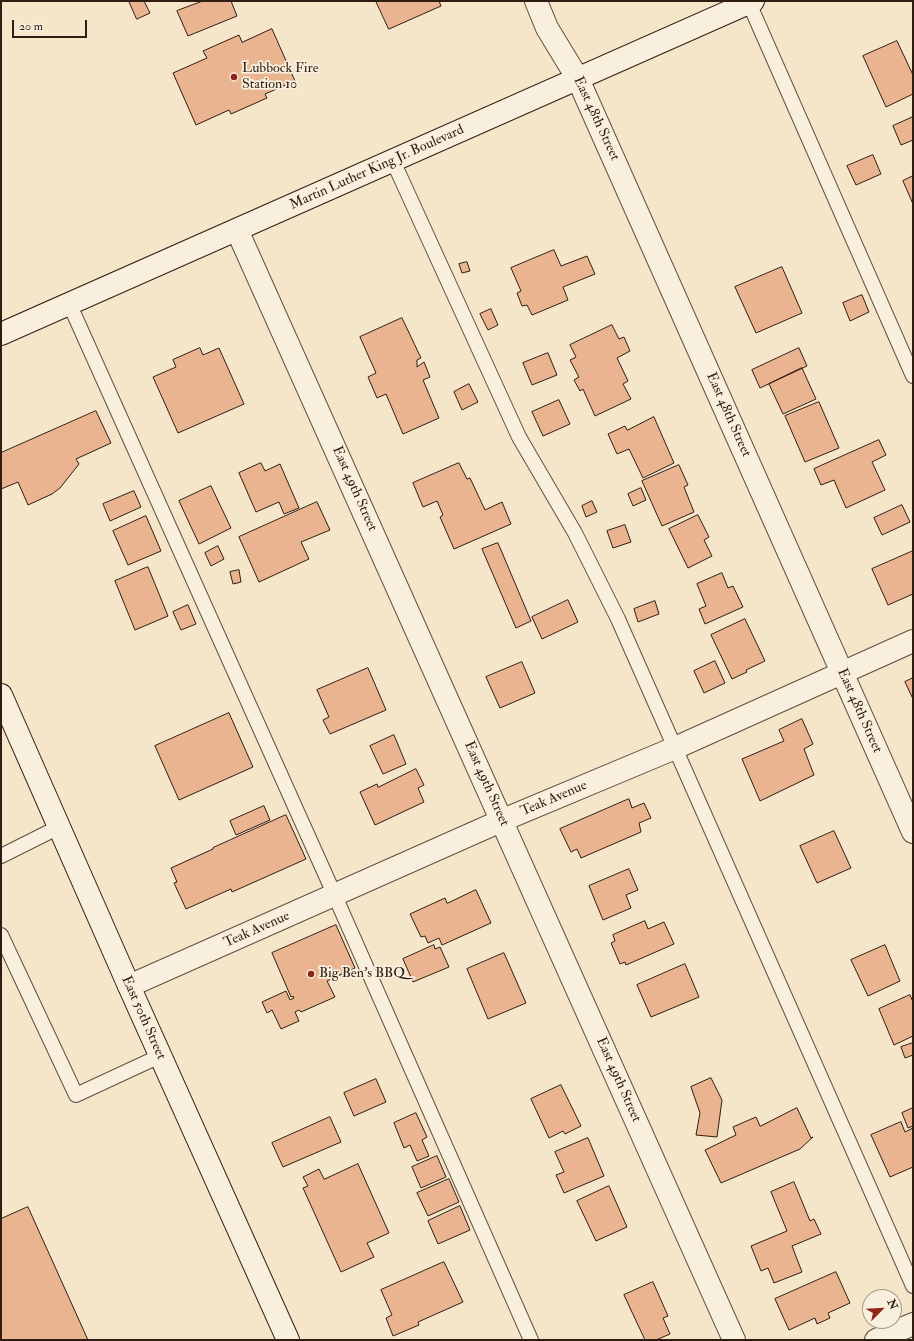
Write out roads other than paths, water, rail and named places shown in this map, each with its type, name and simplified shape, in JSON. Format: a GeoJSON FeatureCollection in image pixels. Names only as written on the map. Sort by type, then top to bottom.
{"type":"FeatureCollection","features":[{"type":"Feature","properties":{"kind":"street","name":"East 48th Street"},"geometry":{"type":"LineString","coordinates":[[536,1],[547,28],[578,79],[913,832]]}},
{"type":"Feature","properties":{"kind":"street","name":"Martin Luther King Jr. Boulevard"},"geometry":{"type":"LineString","coordinates":[[1,334],[751,2]]}},
{"type":"Feature","properties":{"kind":"street","name":"East 49th Street"},"geometry":{"type":"LineString","coordinates":[[237,230],[503,820],[734,1340]]}},
{"type":"Feature","properties":{"kind":"street","name":"Teak Avenue"},"geometry":{"type":"LineString","coordinates":[[129,986],[335,896],[503,820],[675,748],[913,641]]}},
{"type":"Feature","properties":{"kind":"street","name":"East 50th Street"},"geometry":{"type":"LineString","coordinates":[[1,695],[160,1056],[288,1340]]}},
{"type":"Feature","properties":{"kind":"street"},"geometry":{"type":"LineString","coordinates":[[876,1340],[913,1324]]}},
{"type":"Feature","properties":{"kind":"lane"},"geometry":{"type":"LineString","coordinates":[[751,2],[913,376]]}},
{"type":"Feature","properties":{"kind":"lane"},"geometry":{"type":"LineString","coordinates":[[393,161],[519,437],[575,533],[618,619],[913,1286]]}},
{"type":"Feature","properties":{"kind":"lane"},"geometry":{"type":"LineString","coordinates":[[69,303],[335,896],[531,1340]]}},
{"type":"Feature","properties":{"kind":"lane"},"geometry":{"type":"LineString","coordinates":[[1,856],[59,827]]}},
{"type":"Feature","properties":{"kind":"lane"},"geometry":{"type":"LineString","coordinates":[[1,935],[76,1095],[160,1056]]}},
{"type":"Feature","properties":{"kind":"place","name":"Lubbock Fire Station 10"},"geometry":{"type":"Point","coordinates":[234,77]}},
{"type":"Feature","properties":{"kind":"place","name":"Big Ben's BBQ"},"geometry":{"type":"Point","coordinates":[311,974]}}]}
